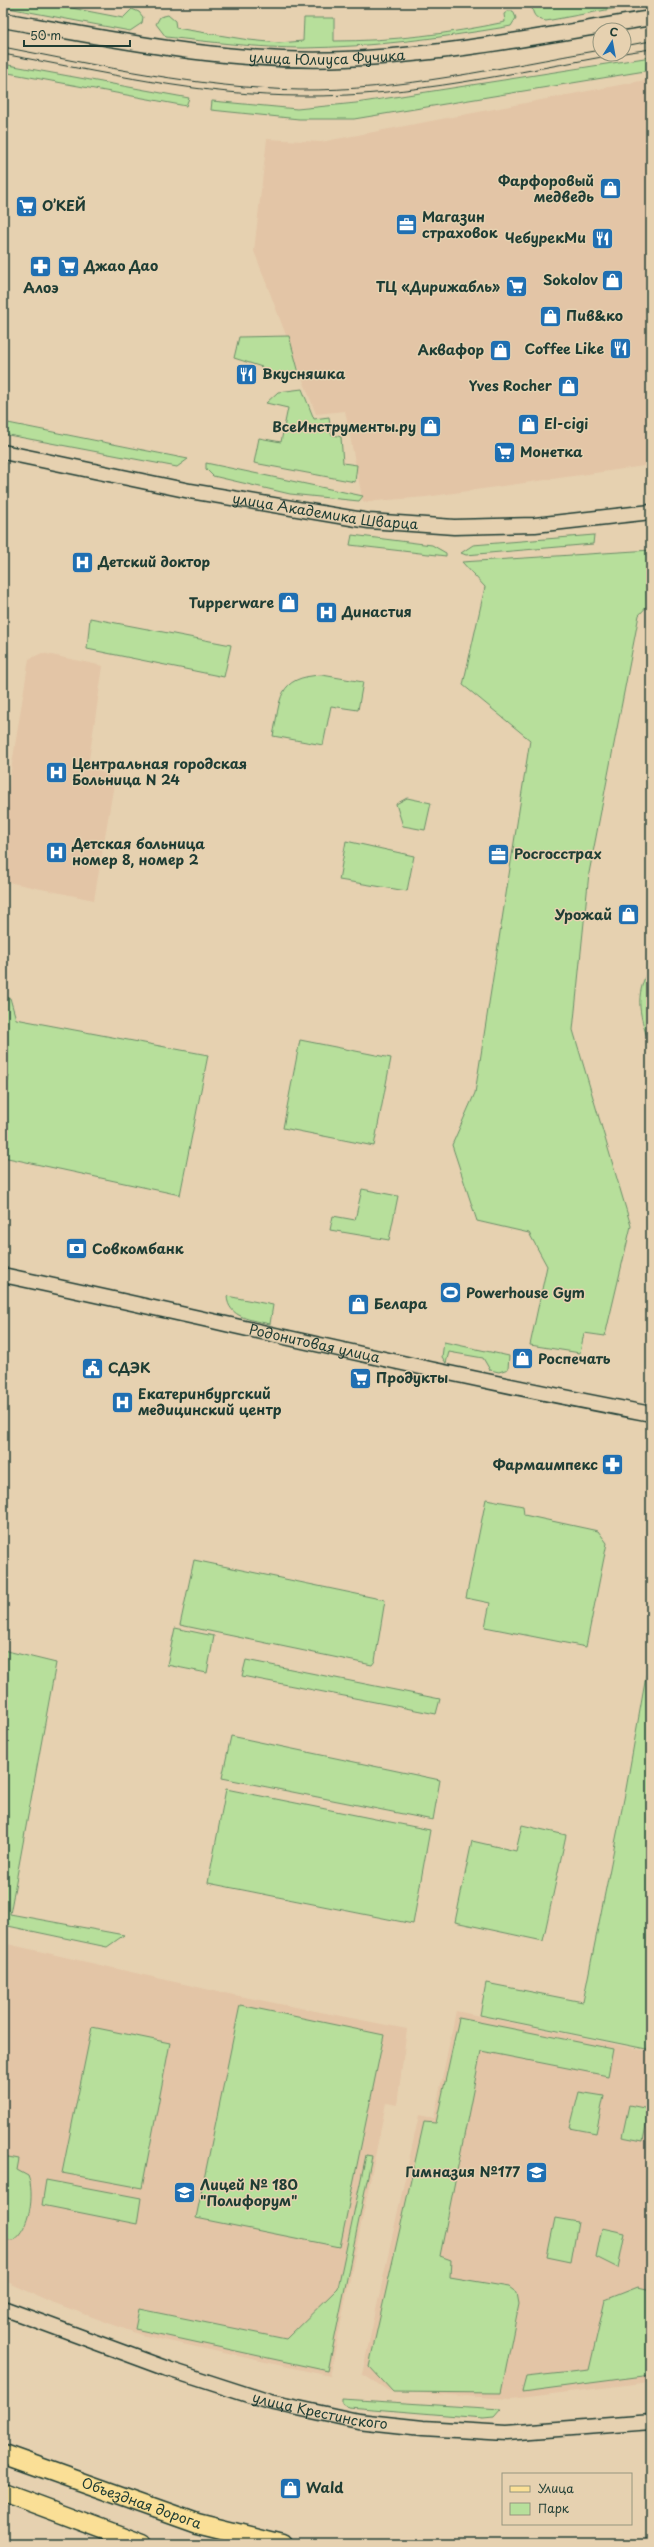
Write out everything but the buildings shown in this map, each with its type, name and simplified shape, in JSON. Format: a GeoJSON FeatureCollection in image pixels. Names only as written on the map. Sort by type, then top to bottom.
{"type":"FeatureCollection","features":[{"type":"Feature","properties":{"kind":"main road","name":"Объездная дорога"},"geometry":{"type":"LineString","coordinates":[[3,2454],[197,2523],[282,2544]]}},
{"type":"Feature","properties":{"kind":"main road"},"geometry":{"type":"LineString","coordinates":[[3,2492],[143,2544]]}},
{"type":"Feature","properties":{"kind":"street","name":"улица Юлиуса Фучика"},"geometry":{"type":"LineString","coordinates":[[3,20],[150,46],[209,54],[344,59],[425,53],[651,18]]}},
{"type":"Feature","properties":{"kind":"street","name":"улица Академика Шварца"},"geometry":{"type":"LineString","coordinates":[[3,452],[190,491],[369,521],[454,527],[535,525],[651,512]]}},
{"type":"Feature","properties":{"kind":"street","name":"Родонитовая улица"},"geometry":{"type":"LineString","coordinates":[[3,1275],[216,1320],[427,1370],[651,1414]]}},
{"type":"Feature","properties":{"kind":"street","name":"улица Крестинского"},"geometry":{"type":"LineString","coordinates":[[3,2308],[161,2366],[270,2402],[358,2421],[423,2428],[506,2433],[651,2422]]}},
{"type":"Feature","properties":{"kind":"shaded area"},"geometry":{"type":"Polygon","coordinates":[[[651,79],[651,465],[426,497],[363,502],[345,411],[316,414],[254,251],[267,139],[321,142],[651,79]]]}},
{"type":"Feature","properties":{"kind":"shaded area","name":"Центральная городская Больница N 24"},"geometry":{"type":"Polygon","coordinates":[[[42,653],[103,666],[88,766],[115,778],[94,900],[3,881],[3,820],[29,659],[42,653]]]}},
{"type":"Feature","properties":{"kind":"shaded area","name":"Лицей № 180 \"Полифорум\""},"geometry":{"type":"Polygon","coordinates":[[[3,1943],[219,1992],[407,2029],[397,2105],[386,2103],[330,2376],[141,2335],[49,2301],[3,2280],[3,1943]]]}},
{"type":"Feature","properties":{"kind":"shaded area"},"geometry":{"type":"Polygon","coordinates":[[[456,2011],[651,2052],[651,2382],[511,2399],[389,2391],[362,2374],[419,2115],[434,2118],[456,2011]]]}},
{"type":"Feature","properties":{"kind":"green space"},"geometry":{"type":"Polygon","coordinates":[[[3,3],[46,3],[123,18],[132,9],[139,12],[143,17],[142,23],[130,31],[3,7],[3,3]]]}},
{"type":"Feature","properties":{"kind":"green space"},"geometry":{"type":"Polygon","coordinates":[[[531,3],[644,3],[546,21],[539,19],[535,15],[532,10],[531,3]]]}},
{"type":"Feature","properties":{"kind":"green space"},"geometry":{"type":"Polygon","coordinates":[[[508,11],[513,11],[516,18],[511,26],[406,41],[355,46],[304,48],[270,47],[166,37],[156,24],[160,17],[168,15],[175,21],[176,28],[249,40],[279,43],[303,41],[304,18],[334,18],[334,41],[356,41],[420,36],[505,22],[504,14],[508,11]]]}},
{"type":"Feature","properties":{"kind":"green space"},"geometry":{"type":"Polygon","coordinates":[[[651,57],[651,70],[354,119],[299,119],[211,110],[212,101],[297,109],[356,103],[619,62],[632,62],[632,60],[651,57]]]}},
{"type":"Feature","properties":{"kind":"green space"},"geometry":{"type":"Polygon","coordinates":[[[3,64],[189,98],[186,106],[3,72],[3,64]]]}},
{"type":"Feature","properties":{"kind":"green space"},"geometry":{"type":"Polygon","coordinates":[[[289,336],[299,373],[263,375],[262,367],[234,358],[239,337],[289,336]]]}},
{"type":"Feature","properties":{"kind":"green space"},"geometry":{"type":"Polygon","coordinates":[[[302,389],[314,419],[329,417],[331,434],[341,437],[343,463],[357,465],[355,482],[254,463],[259,438],[281,442],[288,408],[266,403],[278,392],[302,389]]]}},
{"type":"Feature","properties":{"kind":"green space"},"geometry":{"type":"Polygon","coordinates":[[[3,422],[188,459],[177,467],[3,434],[3,422]]]}},
{"type":"Feature","properties":{"kind":"green space"},"geometry":{"type":"Polygon","coordinates":[[[206,463],[363,496],[359,501],[290,494],[213,476],[206,469],[206,463]]]}},
{"type":"Feature","properties":{"kind":"green space"},"geometry":{"type":"Polygon","coordinates":[[[352,535],[432,545],[446,553],[446,556],[350,545],[352,535]]]}},
{"type":"Feature","properties":{"kind":"green space"},"geometry":{"type":"Polygon","coordinates":[[[594,535],[593,544],[466,555],[461,553],[473,545],[594,535]]]}},
{"type":"Feature","properties":{"kind":"green space"},"geometry":{"type":"Polygon","coordinates":[[[651,550],[651,602],[639,615],[589,873],[573,1030],[631,1226],[605,1336],[584,1333],[580,1353],[530,1345],[547,1266],[529,1233],[477,1221],[452,1145],[475,1093],[530,740],[463,685],[485,587],[462,562],[651,550]]]}},
{"type":"Feature","properties":{"kind":"green space"},"geometry":{"type":"Polygon","coordinates":[[[90,618],[231,645],[224,677],[87,649],[90,618]]]}},
{"type":"Feature","properties":{"kind":"green space"},"geometry":{"type":"Polygon","coordinates":[[[322,675],[363,682],[358,710],[331,706],[323,745],[273,736],[280,701],[283,692],[288,685],[296,680],[322,675]]]}},
{"type":"Feature","properties":{"kind":"green space"},"geometry":{"type":"Polygon","coordinates":[[[407,798],[431,803],[425,830],[403,826],[396,804],[407,798]]]}},
{"type":"Feature","properties":{"kind":"green space"},"geometry":{"type":"Polygon","coordinates":[[[346,841],[414,856],[407,891],[339,880],[346,841]]]}},
{"type":"Feature","properties":{"kind":"green space"},"geometry":{"type":"Polygon","coordinates":[[[650,967],[651,1048],[641,1017],[640,1007],[641,988],[650,967]]]}},
{"type":"Feature","properties":{"kind":"green space"},"geometry":{"type":"Polygon","coordinates":[[[3,997],[10,998],[16,1019],[208,1055],[180,1195],[3,1157],[3,1105],[9,1076],[3,1075],[3,997]]]}},
{"type":"Feature","properties":{"kind":"green space"},"geometry":{"type":"Polygon","coordinates":[[[300,1040],[391,1058],[374,1146],[283,1128],[300,1040]]]}},
{"type":"Feature","properties":{"kind":"green space"},"geometry":{"type":"Polygon","coordinates":[[[362,1189],[398,1196],[389,1240],[330,1230],[333,1216],[355,1220],[362,1189]]]}},
{"type":"Feature","properties":{"kind":"green space"},"geometry":{"type":"Polygon","coordinates":[[[227,1296],[273,1305],[270,1324],[242,1317],[232,1309],[228,1303],[227,1296]]]}},
{"type":"Feature","properties":{"kind":"green space"},"geometry":{"type":"Polygon","coordinates":[[[444,1342],[509,1356],[508,1369],[499,1372],[490,1370],[483,1358],[449,1352],[446,1363],[442,1357],[444,1342]]]}},
{"type":"Feature","properties":{"kind":"green space"},"geometry":{"type":"Polygon","coordinates":[[[486,1499],[523,1506],[524,1515],[598,1531],[607,1543],[586,1647],[485,1627],[490,1603],[466,1598],[486,1499]]]}},
{"type":"Feature","properties":{"kind":"green space"},"geometry":{"type":"Polygon","coordinates":[[[194,1560],[385,1600],[375,1661],[372,1665],[180,1625],[194,1560]]]}},
{"type":"Feature","properties":{"kind":"green space"},"geometry":{"type":"Polygon","coordinates":[[[175,1628],[214,1636],[207,1673],[167,1665],[175,1628]]]}},
{"type":"Feature","properties":{"kind":"green space"},"geometry":{"type":"Polygon","coordinates":[[[651,1648],[651,2050],[480,2015],[486,1983],[583,2002],[626,1789],[651,1648]]]}},
{"type":"Feature","properties":{"kind":"green space"},"geometry":{"type":"Polygon","coordinates":[[[3,1650],[56,1663],[10,1914],[124,1935],[107,1947],[8,1926],[3,1943],[3,1650]]]}},
{"type":"Feature","properties":{"kind":"green space"},"geometry":{"type":"Polygon","coordinates":[[[246,1660],[440,1699],[436,1714],[242,1676],[246,1660]]]}},
{"type":"Feature","properties":{"kind":"green space"},"geometry":{"type":"Polygon","coordinates":[[[231,1736],[440,1780],[433,1820],[222,1778],[231,1736]]]}},
{"type":"Feature","properties":{"kind":"green space"},"geometry":{"type":"Polygon","coordinates":[[[226,1789],[430,1830],[413,1924],[208,1883],[226,1789]]]}},
{"type":"Feature","properties":{"kind":"green space"},"geometry":{"type":"Polygon","coordinates":[[[522,1825],[566,1835],[543,1941],[455,1922],[472,1841],[516,1851],[522,1825]]]}},
{"type":"Feature","properties":{"kind":"green space"},"geometry":{"type":"Polygon","coordinates":[[[240,2005],[384,2035],[340,2247],[196,2218],[240,2005]]]}},
{"type":"Feature","properties":{"kind":"green space"},"geometry":{"type":"Polygon","coordinates":[[[459,2018],[613,2049],[608,2076],[481,2051],[440,2256],[451,2260],[450,2277],[509,2287],[517,2293],[519,2304],[501,2393],[393,2392],[369,2366],[424,2122],[436,2123],[459,2018]]]}},
{"type":"Feature","properties":{"kind":"green space"},"geometry":{"type":"Polygon","coordinates":[[[92,2027],[170,2043],[142,2188],[62,2173],[92,2027]]]}},
{"type":"Feature","properties":{"kind":"green space"},"geometry":{"type":"Polygon","coordinates":[[[579,2092],[604,2096],[596,2133],[570,2128],[579,2092]]]}},
{"type":"Feature","properties":{"kind":"green space"},"geometry":{"type":"Polygon","coordinates":[[[629,2105],[649,2109],[643,2141],[622,2137],[629,2105]]]}},
{"type":"Feature","properties":{"kind":"green space"},"geometry":{"type":"Polygon","coordinates":[[[366,2155],[372,2156],[328,2371],[135,2329],[139,2309],[286,2339],[338,2288],[366,2155]]]}},
{"type":"Feature","properties":{"kind":"green space"},"geometry":{"type":"Polygon","coordinates":[[[3,2156],[19,2159],[17,2170],[28,2176],[30,2183],[30,2210],[24,2228],[13,2240],[3,2239],[3,2156]]]}},
{"type":"Feature","properties":{"kind":"green space"},"geometry":{"type":"Polygon","coordinates":[[[46,2180],[141,2198],[137,2224],[42,2205],[46,2180]]]}},
{"type":"Feature","properties":{"kind":"green space"},"geometry":{"type":"Polygon","coordinates":[[[555,2218],[578,2222],[571,2262],[547,2257],[555,2218]]]}},
{"type":"Feature","properties":{"kind":"green space"},"geometry":{"type":"Polygon","coordinates":[[[602,2228],[625,2233],[618,2268],[596,2257],[602,2228]]]}},
{"type":"Feature","properties":{"kind":"green space"},"geometry":{"type":"Polygon","coordinates":[[[638,2287],[651,2290],[651,2375],[522,2392],[526,2377],[589,2370],[605,2300],[638,2287]]]}},
{"type":"Feature","properties":{"kind":"green space"},"geometry":{"type":"Polygon","coordinates":[[[342,2399],[501,2409],[494,2417],[483,2418],[348,2407],[342,2403],[342,2399]]]}},
{"type":"Feature","properties":{"kind":"tram line"},"geometry":{"type":"LineString","coordinates":[[632,45],[651,41]]}},
{"type":"Feature","properties":{"kind":"tram line"},"geometry":{"type":"LineString","coordinates":[[3,47],[188,81],[300,90],[376,87],[451,77],[592,51]]}},
{"type":"Feature","properties":{"kind":"tram line"},"geometry":{"type":"LineString","coordinates":[[632,52],[651,49]]}},
{"type":"Feature","properties":{"kind":"tram line"},"geometry":{"type":"LineString","coordinates":[[3,54],[152,82],[227,92],[303,96],[343,95],[423,88],[592,59]]}},
{"type":"Feature","properties":{"kind":"place","name":"Фарфоровый медведь"},"geometry":{"type":"Point","coordinates":[610,189]}},
{"type":"Feature","properties":{"kind":"place","name":"О’КЕЙ"},"geometry":{"type":"Point","coordinates":[27,206]}},
{"type":"Feature","properties":{"kind":"place","name":"Магазин страховок"},"geometry":{"type":"Point","coordinates":[406,225]}},
{"type":"Feature","properties":{"kind":"place","name":"ЧебурекМи"},"geometry":{"type":"Point","coordinates":[602,238]}},
{"type":"Feature","properties":{"kind":"place","name":"Алоэ"},"geometry":{"type":"Point","coordinates":[41,266]}},
{"type":"Feature","properties":{"kind":"place","name":"Джао Дао"},"geometry":{"type":"Point","coordinates":[68,266]}},
{"type":"Feature","properties":{"kind":"place","name":"Sokolov"},"geometry":{"type":"Point","coordinates":[613,280]}},
{"type":"Feature","properties":{"kind":"place","name":"ТЦ «Дирижабль»"},"geometry":{"type":"Point","coordinates":[516,287]}},
{"type":"Feature","properties":{"kind":"place","name":"Пив&ко"},"geometry":{"type":"Point","coordinates":[550,316]}},
{"type":"Feature","properties":{"kind":"place","name":"Coffee Like"},"geometry":{"type":"Point","coordinates":[620,349]}},
{"type":"Feature","properties":{"kind":"place","name":"Аквафор"},"geometry":{"type":"Point","coordinates":[500,350]}},
{"type":"Feature","properties":{"kind":"place","name":"Вкусняшка"},"geometry":{"type":"Point","coordinates":[246,374]}},
{"type":"Feature","properties":{"kind":"place","name":"Yves Rocher"},"geometry":{"type":"Point","coordinates":[568,386]}},
{"type":"Feature","properties":{"kind":"place","name":"El-cigi"},"geometry":{"type":"Point","coordinates":[529,424]}},
{"type":"Feature","properties":{"kind":"place","name":"ВсеИнструменты.ру"},"geometry":{"type":"Point","coordinates":[431,427]}},
{"type":"Feature","properties":{"kind":"place","name":"Монетка"},"geometry":{"type":"Point","coordinates":[505,452]}},
{"type":"Feature","properties":{"kind":"place","name":"Детский доктор"},"geometry":{"type":"Point","coordinates":[83,562]}},
{"type":"Feature","properties":{"kind":"place","name":"Tupperware"},"geometry":{"type":"Point","coordinates":[289,603]}},
{"type":"Feature","properties":{"kind":"place","name":"Династия"},"geometry":{"type":"Point","coordinates":[326,612]}},
{"type":"Feature","properties":{"kind":"place","name":"Центральная городская Больница N 24"},"geometry":{"type":"Point","coordinates":[56,772]}},
{"type":"Feature","properties":{"kind":"place","name":"Детская больница номер 8, номер 2"},"geometry":{"type":"Point","coordinates":[56,852]}},
{"type":"Feature","properties":{"kind":"place","name":"Росгосстрах"},"geometry":{"type":"Point","coordinates":[498,854]}},
{"type":"Feature","properties":{"kind":"place","name":"Урожай"},"geometry":{"type":"Point","coordinates":[628,915]}},
{"type":"Feature","properties":{"kind":"place","name":"Совкомбанк"},"geometry":{"type":"Point","coordinates":[77,1249]}},
{"type":"Feature","properties":{"kind":"place","name":"Powerhouse Gym"},"geometry":{"type":"Point","coordinates":[450,1293]}},
{"type":"Feature","properties":{"kind":"place","name":"Белара"},"geometry":{"type":"Point","coordinates":[358,1304]}},
{"type":"Feature","properties":{"kind":"place","name":"Роспечать"},"geometry":{"type":"Point","coordinates":[522,1359]}},
{"type":"Feature","properties":{"kind":"place","name":"СДЭК"},"geometry":{"type":"Point","coordinates":[93,1368]}},
{"type":"Feature","properties":{"kind":"place","name":"Продукты"},"geometry":{"type":"Point","coordinates":[361,1378]}},
{"type":"Feature","properties":{"kind":"place","name":"Екатеринбургский медицинский центр"},"geometry":{"type":"Point","coordinates":[123,1402]}},
{"type":"Feature","properties":{"kind":"place","name":"Фармаимпекс"},"geometry":{"type":"Point","coordinates":[613,1465]}},
{"type":"Feature","properties":{"kind":"place","name":"Гимназия №177"},"geometry":{"type":"Point","coordinates":[536,2172]}},
{"type":"Feature","properties":{"kind":"place","name":"Лицей № 180 \"Полифорум\""},"geometry":{"type":"Point","coordinates":[185,2193]}},
{"type":"Feature","properties":{"kind":"place","name":"Wald"},"geometry":{"type":"Point","coordinates":[290,2488]}}]}
